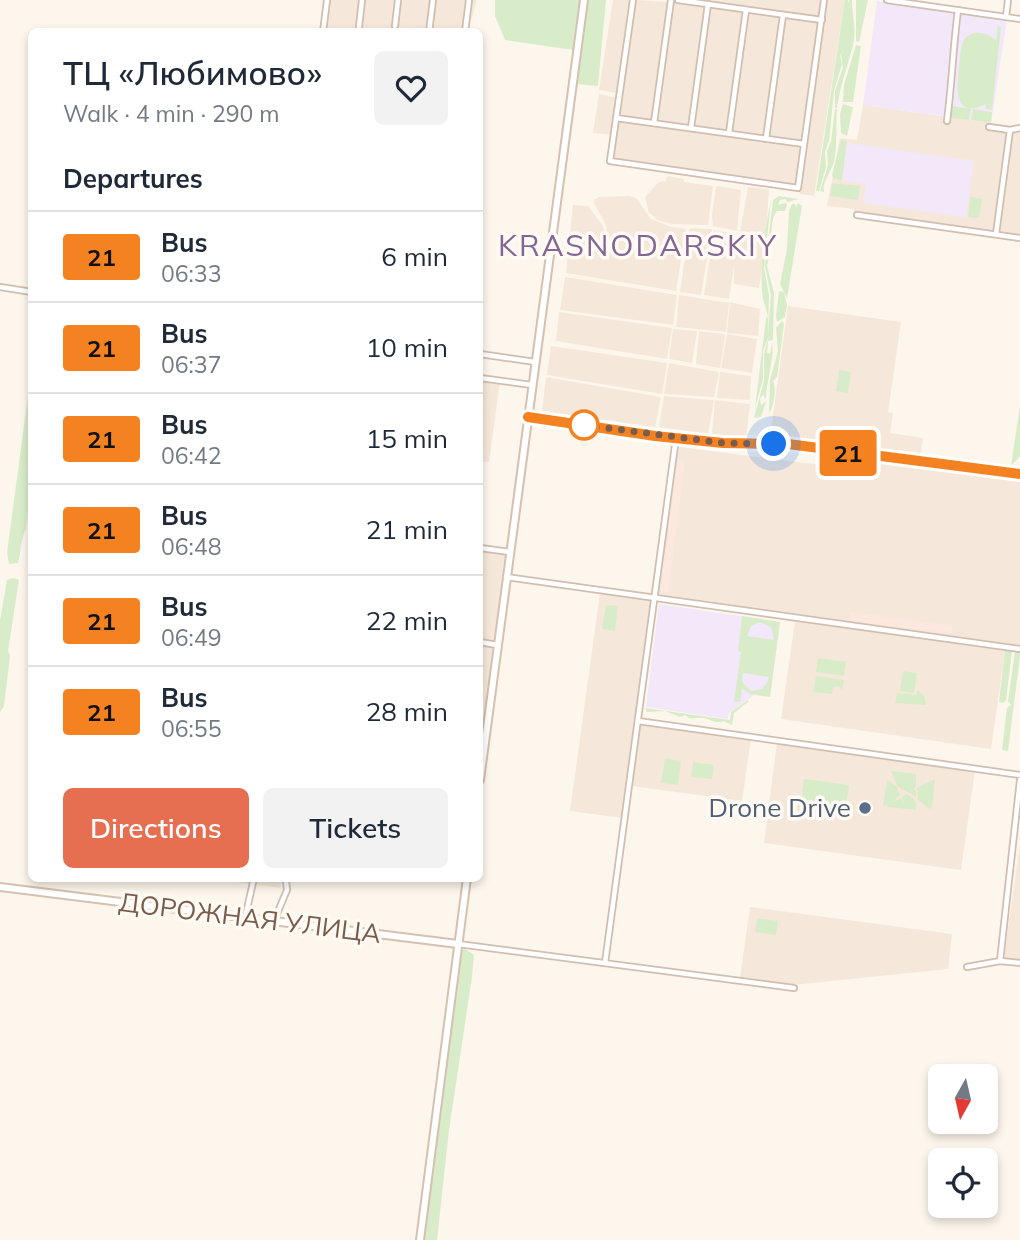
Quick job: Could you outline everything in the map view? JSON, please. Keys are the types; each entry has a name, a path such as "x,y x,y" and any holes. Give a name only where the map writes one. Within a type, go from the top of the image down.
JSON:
{"main road":[{"path":"483,756 584,0"},
{"path":"528,414 676,438 723,443 788,444 1020,474"},
{"path":"420,1240 466,882"},
{"name":"ДОРОЖНАЯ УЛИЦА","path":"0,887 458,944"}],"street":[{"path":"324,28 327,0"},
{"path":"359,27 362,0"},
{"path":"395,26 398,0"},
{"path":"430,28 433,0"},
{"path":"466,28 469,0"},
{"path":"633,0 610,161 798,188 824,0"},
{"path":"654,123 671,0"},
{"path":"678,0 822,20"},
{"path":"887,0 1020,19"},
{"path":"1006,17 1008,0"},
{"path":"691,128 708,4"},
{"path":"729,133 746,10"},
{"path":"947,121 958,10"},
{"path":"766,139 783,15"},
{"path":"616,118 804,144"},
{"path":"989,127 1010,130 1020,128"},
{"path":"996,234 1010,130"},
{"path":"857,215 1020,238"},
{"path":"0,287 28,291"},
{"path":"483,354 535,362"},
{"path":"483,378 532,385"},
{"path":"606,963 676,438"},
{"path":"483,548 510,552"},
{"path":"506,577 1020,649"},
{"path":"483,643 497,645"},
{"path":"638,721 1020,777 1000,961"},
{"path":"245,918 253,882"},
{"path":"274,921 287,890 286,882"},
{"path":"458,944 794,988"},
{"path":"967,967 1000,961 1020,963"}],"shaded area":[{"path":"324,0 477,0 469,28 321,28"},
{"path":"613,0 631,0 616,93 599,90"},
{"path":"635,0 669,2 651,120 618,115"},
{"path":"692,0 823,0 818,18"},
{"path":"826,0 845,0 814,196 800,194 799,191"},
{"path":"674,1 706,7 688,126 656,120"},
{"path":"877,1 1007,20 991,123 863,105"},
{"path":"710,7 743,12 726,131 693,126"},
{"path":"747,12 781,17 763,136 731,132"},
{"path":"785,18 819,23 801,142 768,136"},
{"path":"599,94 617,98 612,135 593,133"},
{"path":"863,105 1020,127 1020,242 853,216 854,209 827,206 840,138 857,140"},
{"path":"619,120 800,146 796,184 613,160"},
{"path":"847,143 974,161 966,217 863,203 866,184 842,180"},
{"path":"667,176 684,179 684,182 713,186 708,225 672,224 658,220 649,213 645,197 659,182 666,181"},
{"path":"716,186 741,190 737,231 713,226"},
{"path":"748,187 769,189 759,288 734,284 734,266 729,299 704,295 714,230 736,234 736,255"},
{"path":"599,197 636,198 651,219 671,227 686,229 676,291 566,273 573,205 588,206 603,226 605,244 608,245 606,225 593,201"},
{"path":"689,229 712,229 701,295 680,292"},
{"path":"565,277 677,295 673,325 560,310"},
{"path":"679,295 729,303 726,332 676,327"},
{"path":"730,302 760,309 758,336 727,333"},
{"path":"788,306 901,322 888,412 893,413 890,433 923,438 920,458 770,437"},
{"path":"559,312 672,328 667,359 556,341"},
{"path":"673,329 697,331 692,363 669,359"},
{"path":"699,331 724,334 720,368 696,364"},
{"path":"727,334 757,339 752,373 721,368"},
{"path":"551,346 667,363 662,394 547,375"},
{"path":"669,363 719,372 714,397 664,394"},
{"path":"720,372 751,376 750,400 717,398"},
{"path":"546,377 661,397 655,427 542,411"},
{"path":"483,380 500,382 489,462 483,461"},
{"path":"664,396 714,400 708,434 659,427"},
{"path":"715,400 750,404 746,439 712,434"},
{"path":"679,447 845,468 847,457 1020,479 1020,645 658,594"},
{"path":"678,460 685,461 668,592 661,591"},
{"path":"483,550 503,553 505,556 484,728"},
{"path":"600,593 652,600 622,818 570,811"},
{"path":"659,604 780,622 770,697 754,695 729,713 728,719 646,707"},
{"path":"850,612 953,626 952,633 848,621"},
{"path":"795,621 1005,651 991,749 781,719"},
{"path":"641,724 751,739 742,801 632,786"},
{"path":"777,743 975,770 961,870 764,843"},
{"path":"1020,843 1020,960 1004,958"},
{"path":"236,882 281,882 280,888"},
{"path":"750,907 952,934 948,969 793,985 740,978"}],"green space":[{"path":"495,0 580,0 573,50 505,40 495,16"},
{"path":"588,0 606,0 598,86 577,84"},
{"path":"845,0 849,3 849,0 852,0 854,39 835,108 835,91 843,68 841,55 844,48 840,56 842,64 834,91 829,141 825,152 826,167 819,191 816,191"},
{"path":"856,0 868,0 859,42 856,41"},
{"path":"998,26 1001,27 992,110 986,109 986,104 976,108 963,106 958,94 958,78 963,42 974,33 988,35 996,40"},
{"path":"856,45 861,46 853,102 843,102 844,85"},
{"path":"843,104 853,107 847,136 841,133 840,114"},
{"path":"952,106 971,109 969,120 951,118"},
{"path":"835,109 835,156 824,192 820,191 828,165 827,151 831,142"},
{"path":"973,109 992,112 991,123 971,120"},
{"path":"841,140 847,141 842,180 834,179 832,175"},
{"path":"832,183 860,186 858,200 830,196"},
{"path":"779,196 798,199 788,202 785,199 780,200 778,205 787,205 785,211 777,211 773,221 773,240 767,266 774,293 773,340 768,341 767,353 770,354 772,343 772,355 766,399 763,395 760,398 761,405 766,401 761,417 754,418 764,381 764,354 769,335 763,351 763,379 755,408 766,318 768,317 762,291 764,246 771,200 764,268 769,295 768,333 771,296 765,266 773,200"},
{"path":"970,197 982,199 979,218 968,217"},
{"path":"798,203 802,206 787,298 780,284 787,249 789,211 792,204 796,207"},
{"path":"779,291 784,292 787,305 785,317 777,322 776,316"},
{"path":"782,321 784,324 777,377 773,381 774,397 769,413 770,380 778,351 776,328"},
{"path":"839,370 851,372 848,393 836,391"},
{"path":"28,396 26,529 18,563 9,564 7,553"},
{"path":"1020,406 1020,456 1011,466"},
{"path":"7,580 19,580 8,651 10,656 4,706 0,712 0,620"},
{"path":"606,605 618,606 615,631 602,629"},
{"path":"742,616 780,622 770,697 750,694 742,688 740,702 734,701 741,652 738,651","holes":["760,622 771,627 774,640 747,636 751,626","743,673 769,677 762,689 751,691 742,682"]},
{"path":"1005,650 1012,651 1006,700 1003,703 999,702"},
{"path":"1015,652 1020,652 1020,656 1008,751 1002,750 1007,708 1011,705 1008,701"},
{"path":"818,658 846,662 844,676 816,672"},
{"path":"903,671 917,673 914,693 900,691"},
{"path":"816,676 844,680 842,690 839,686 833,687 832,694 813,692"},
{"path":"917,690 924,695 926,705 895,703 897,693 916,695"},
{"path":"748,700 734,713 732,725 724,721 689,718 685,715 680,717 665,711 647,712 645,708 730,720 731,712"},
{"path":"665,758 681,761 678,785 661,783"},
{"path":"693,762 714,765 712,779 691,777"},
{"path":"891,771 916,774 916,787 913,789 916,790 916,797 897,786"},
{"path":"804,779 849,785 845,814 800,808"},
{"path":"935,779 930,809 918,800 917,788"},
{"path":"887,780 896,786 900,795 891,803 901,798 905,806 902,797 907,794 916,801 916,810 888,807 887,804 883,806"},
{"path":"757,918 778,921 776,935 755,932"},
{"path":"465,949 474,955 472,977 449,1130 437,1240 423,1240 459,958 461,951"}],"bus line":[{"name":"21","path":"528,417 629,433 723,443 788,444 1020,474"}],"place":[{"name":"Drone Drive","path":"865,808"}],"district":[{"name":"KRASNODARSKIY","path":"638,246"}],"route":[{"path":"584,425 629,433 723,443 774,444"}]}
